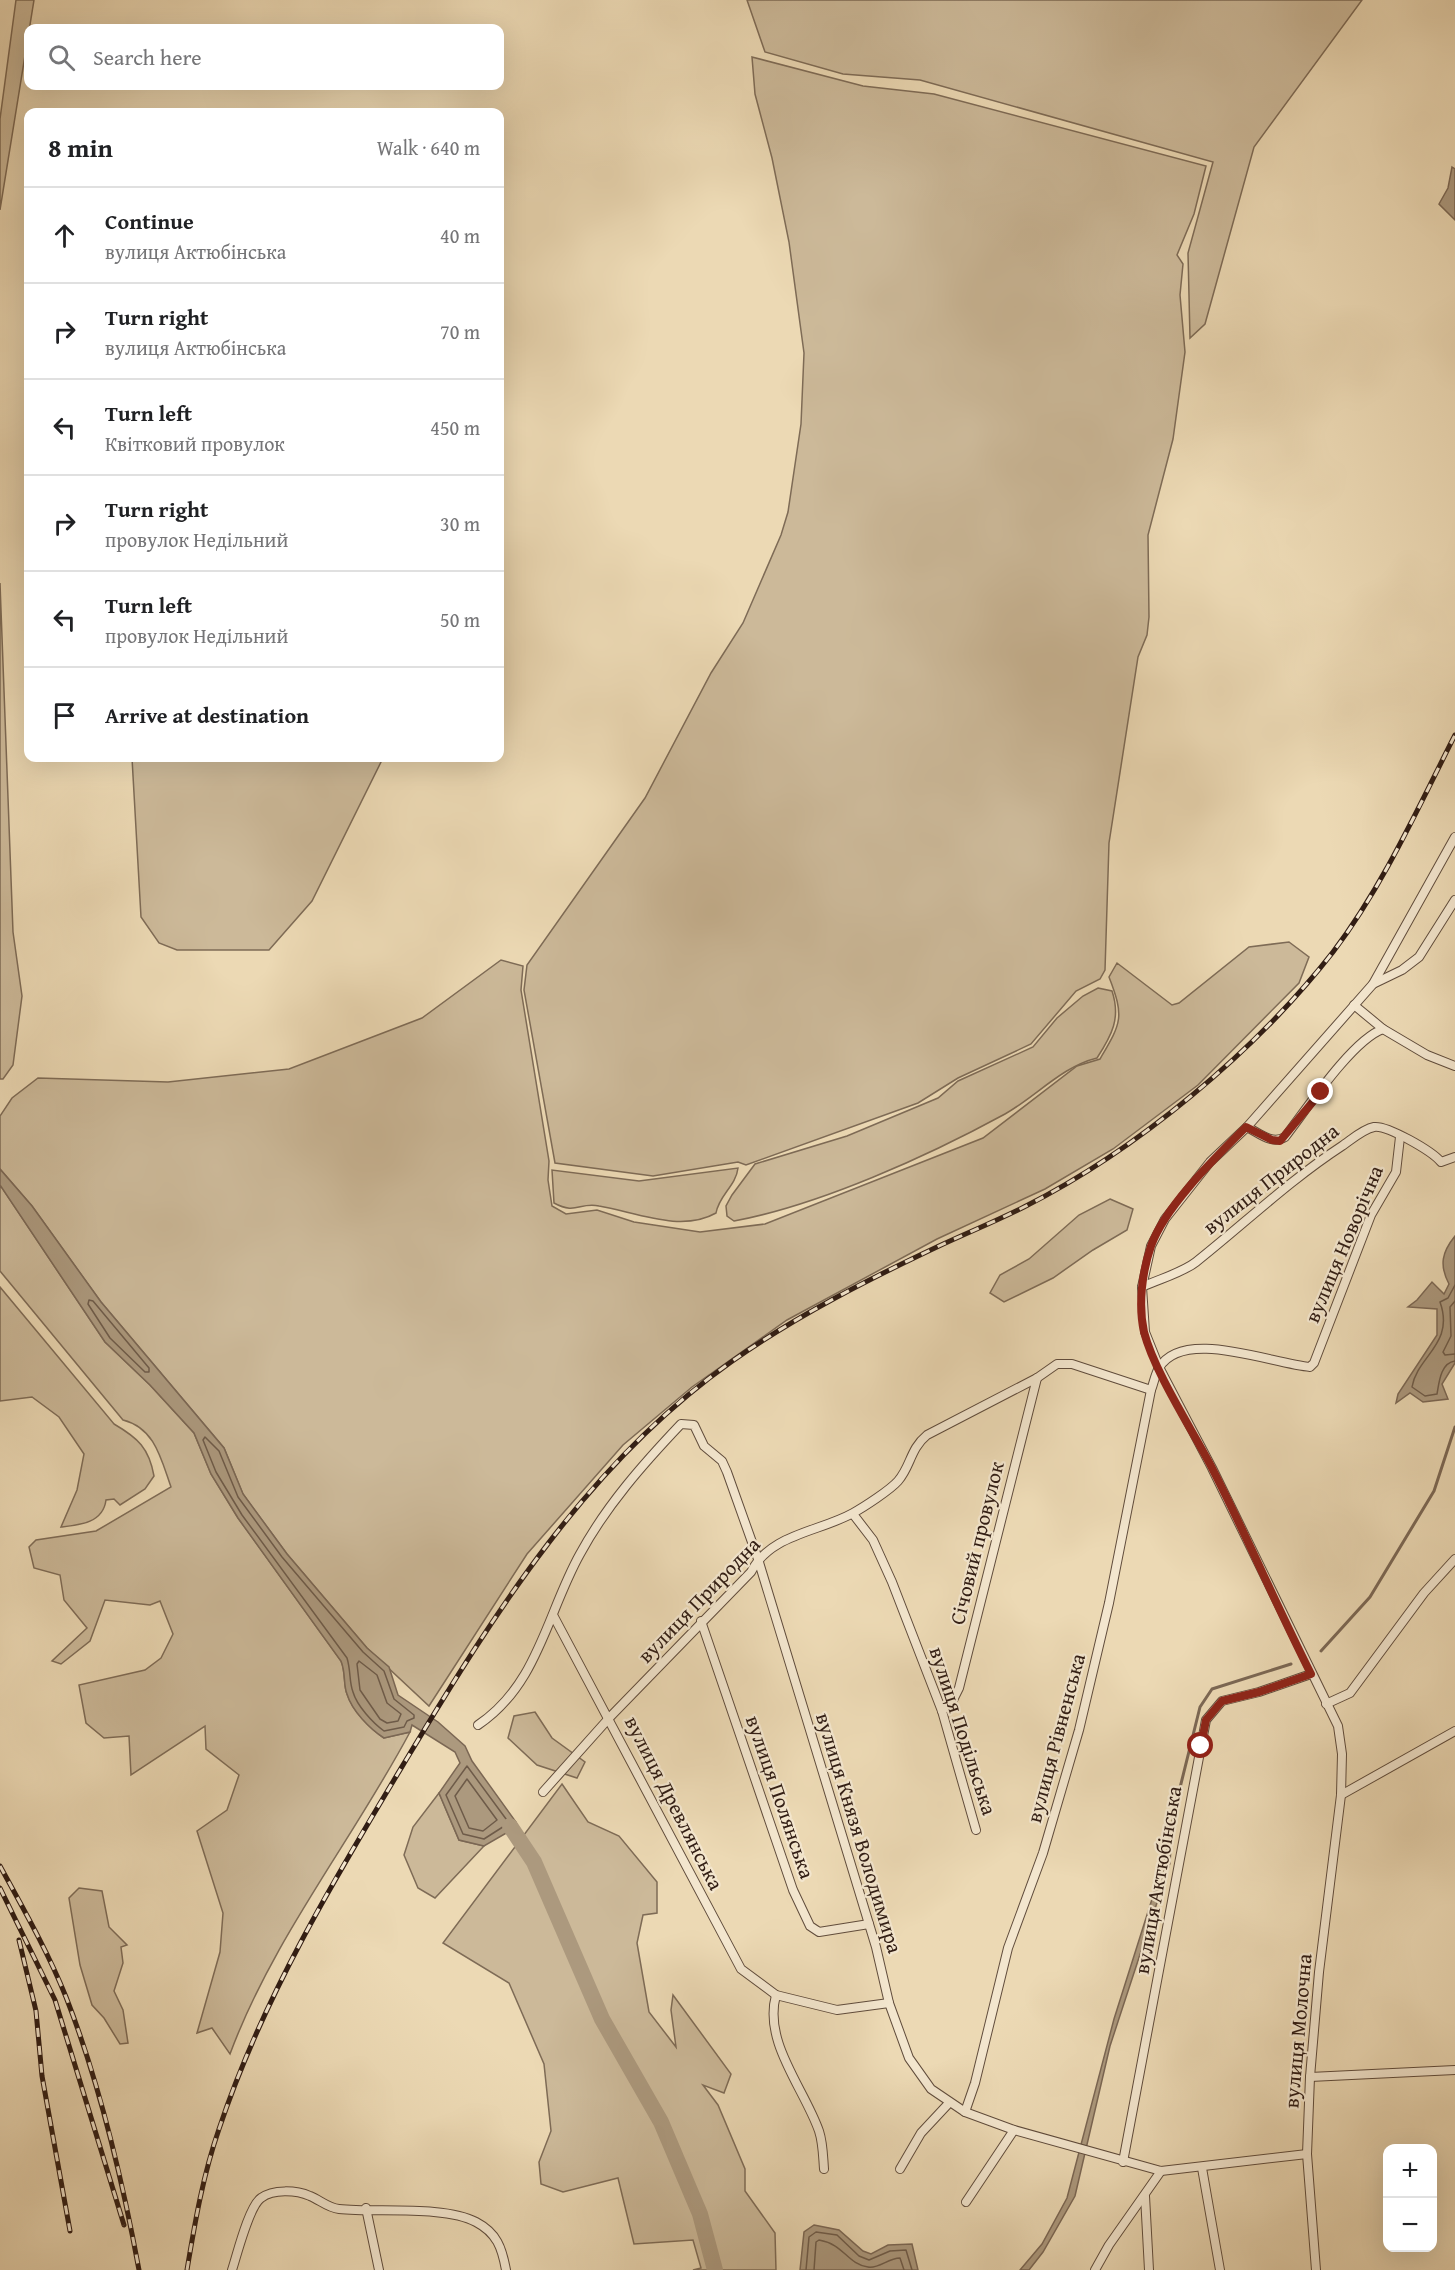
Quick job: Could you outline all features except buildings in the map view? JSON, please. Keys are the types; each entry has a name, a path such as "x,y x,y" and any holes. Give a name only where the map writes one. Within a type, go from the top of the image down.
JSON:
{"street":[{"path":"1373,984 1455,837"},
{"path":"1373,984 1402,970 1419,957 1455,900"},
{"name":"вулиця Молочна","path":"1316,2270 1307,2154 1310,2077 1319,1972 1341,1795 1341,1740 1338,1726 1212,1468 1159,1367 1144,1332 1142,1287 1151,1246 1165,1219 1210,1162 1246,1127 1373,984"},
{"path":"1354,1005 1383,1029 1427,1055 1455,1066"},
{"path":"1246,1127 1272,1140 1280,1141 1366,1039 1383,1029"},
{"name":"вулиця Природна","path":"1142,1287 1194,1264 1237,1226 1317,1162 1364,1131 1374,1127 1386,1128 1424,1147 1441,1162 1455,1157"},
{"name":"вулиця Новорічна","path":"1159,1367 1176,1352 1207,1348 1310,1367 1314,1363 1371,1215 1396,1172 1400,1137"},
{"name":"вулиця Природна","path":"543,1792 610,1717 751,1572 758,1559 771,1549 801,1534 853,1514 898,1481 917,1443 927,1435 1037,1378 1058,1364 1072,1364 1151,1390"},
{"name":"вулиця Рівненська","path":"965,2112 975,2084 1008,1948 1043,1853 1079,1730 1109,1603 1151,1390 1159,1367"},
{"name":"Січовий провулок","path":"942,1711 953,1700 959,1688 1037,1378"},
{"name":"вулиця Князя Володимира","path":"553,1615 561,1588 596,1528 654,1453 681,1424 694,1425 704,1446 722,1461 758,1559 869,1924 889,2003 909,2058 931,2089 965,2112 1014,2130 1123,2162"},
{"name":"вулиця Подільська","path":"853,1514 873,1540 892,1582 942,1711 976,1830"},
{"path":"1326,1704 1350,1693 1424,1593 1455,1559"},
{"path":"477,1725 499,1711 516,1689 538,1651 553,1615"},
{"name":"вулиця Древлянська","path":"553,1615 610,1717 741,1969 776,1995 837,2010 889,2003"},
{"name":"вулиця Полянська","path":"702,1621 793,1890 810,1926 819,1932 869,1924"},
{"name":"вулиця Актюбінська","path":"1123,2162 1206,1720 1222,1701 1259,1692 1311,1674"},
{"path":"1341,1795 1455,1731"},
{"path":"776,1995 772,2016 776,2036 819,2132 824,2169"},
{"path":"1310,2077 1455,2070"},
{"path":"900,2169 921,2133 949,2103"},
{"path":"966,2202 1014,2130"},
{"path":"1123,2162 1161,2171 1307,2154"},
{"path":"1202,2168 1220,2270"},
{"path":"1095,2270 1109,2245 1161,2171"},
{"path":"232,2270 255,2204 269,2194 300,2193 334,2208 366,2208 438,2214 475,2221 497,2238 506,2270"},
{"path":"1145,2196 1149,2270"},
{"path":"366,2208 379,2270"}],"shaded area":[{"path":"16,0 34,0 30,24 24,24 24,62 0,210 0,119"},
{"path":"747,0 1362,0 1254,147 1205,324 1190,338 1188,253 1213,162 920,80 843,74 765,52"},
{"path":"752,57 863,86 934,94 1206,166 1194,214 1177,255 1183,264 1180,295 1185,352 1173,439 1148,535 1149,617 1147,635 1138,657 1109,843 1105,970 1100,979 1076,991 1031,1044 958,1078 918,1103 746,1165 738,1162 653,1176 555,1163 524,990 527,965 645,798 711,673 743,623 781,535 788,512 801,424 804,353 789,242 772,158 755,94"},
{"path":"0,583 13,932 22,996 13,1065 3,1079 0,1079"},
{"path":"132,762 381,762 312,901 269,950 177,950 159,943 141,917"},
{"path":"1289,942 1309,957 1299,983 1198,1085 1113,1149 1045,1189 937,1239 787,1320 692,1387 623,1445 527,1554 429,1706 367,1648 287,1554 243,1494 224,1448 101,1302 32,1206 0,1169 0,1116 12,1098 38,1078 168,1082 289,1069 422,1018 501,960 523,966 521,990 549,1161 548,1180 552,1206 566,1214 597,1210 634,1222 700,1232 765,1224 983,1138 1077,1066 1100,1059 1113,1037 1118,1020 1119,1011 1109,977 1117,963 1172,1005 1179,1003 1249,947"},
{"path":"1098,988 1112,991 1116,1010 1111,1034 1097,1058 1072,1068 1005,1114 873,1177 767,1214 734,1221 727,1216 726,1206 755,1164 847,1136 938,1098 958,1081 1033,1047 1057,1018 1083,996"},
{"path":"738,1168 716,1213 702,1219 673,1221 599,1206 568,1208 554,1203 552,1170 639,1181"},
{"path":"0,1185 105,1342 150,1385 194,1433 211,1474 238,1518 341,1661 349,1700 357,1713 384,1738 410,1732 268,1970 230,2054 212,2028 197,2033 220,1952 223,1913 197,1831 227,1810 239,1775 206,1749 205,1726 131,1775 129,1736 104,1738 86,1723 79,1685 145,1670 161,1658 173,1634 160,1601 150,1605 105,1600 90,1641 61,1664 52,1661 87,1628 64,1600 60,1575 34,1568 29,1547 36,1540 96,1531 171,1487 160,1456 150,1437 134,1424 123,1420 0,1271"},
{"path":"1110,1199 1133,1209 1127,1230 1053,1278 1004,1302 990,1293 1000,1275 1029,1259 1079,1215"},
{"path":"0,1287 114,1424 136,1439 149,1458 154,1476 145,1489 120,1505 114,1499 106,1500 100,1514 90,1521 61,1527 77,1490 84,1454 59,1417 32,1397 0,1401"},
{"path":"535,1712 552,1738 585,1762 577,1778 537,1765 508,1738 514,1716"},
{"path":"562,1784 588,1822 619,1836 657,1882 657,1913 643,1915 637,1943 649,2012 676,2047 671,2010 673,1995 731,2074 724,2093 703,2085 718,2105 745,2169 745,2191 775,2233 776,2270 693,2270 701,2268 693,2240 634,2244 618,2178 563,2192 541,2184 539,2162 551,2131 544,2064 509,1983 443,1943"},
{"path":"439,1793 459,1840 484,1846 435,1898 418,1888 404,1855 413,1827"},
{"path":"79,1888 102,1891 109,1927 127,1945 121,1947 123,1963 114,1991 123,2010 128,2043 120,2044 104,2018 92,2005 80,1965 69,1898"}],"water":[{"path":"1452,167 1455,169 1455,220 1439,204 1448,188"},
{"path":"0,1169 32,1206 101,1302 224,1448 243,1494 287,1554 367,1648 389,1667 398,1695 438,1722 465,1746 472,1761 516,1822 524,1841 522,1846 508,1832 484,1846 459,1840 439,1793 460,1763 455,1752 412,1725 410,1732 384,1738 367,1725 357,1713 349,1700 341,1661 238,1518 211,1474 194,1433 150,1385 105,1342 0,1185"},
{"path":"1455,1236 1455,1363 1442,1384 1448,1399 1423,1402 1410,1393 1396,1403 1398,1394 1437,1335 1437,1309 1408,1307 1432,1282 1444,1294 1449,1284 1444,1271 1443,1259"},
{"path":"1173,1816 1170,1863 1110,2046 1075,2196 1043,2252 1029,2270 1020,2270 1042,2244 1067,2198 1114,2019 1166,1855"},
{"path":"814,2225 839,2230 863,2251 871,2254 888,2245 912,2244 918,2270 800,2270 804,2232"}],"waterway":[{"path":"1321,1651 1370,1597 1434,1491 1455,1427"},
{"path":"1173,1816 1200,1707 1212,1689 1291,1664"},
{"path":"510,1826 534,1862 602,2019 661,2122 700,2214 715,2270"}],"railway":[{"path":"187,2270 196,2216 213,2146 257,2032 302,1939 379,1804 474,1650 548,1543 589,1493 632,1446 680,1402 756,1345 806,1314 859,1286 1067,1184 1151,1128 1231,1062 1302,989 1351,927 1384,874 1455,735"},
{"path":"0,1866 51,1963 78,2030 109,2132 139,2270"},
{"path":"0,1888 55,2000 124,2225"},
{"path":"19,1940 36,2011 42,2076 70,2231"}],"route":[{"path":"1201,1746 1206,1720 1222,1701 1259,1692 1311,1674 1212,1468 1159,1367 1144,1332 1142,1287 1151,1246 1165,1219 1210,1162 1246,1127 1272,1140 1280,1141 1321,1092"}]}
